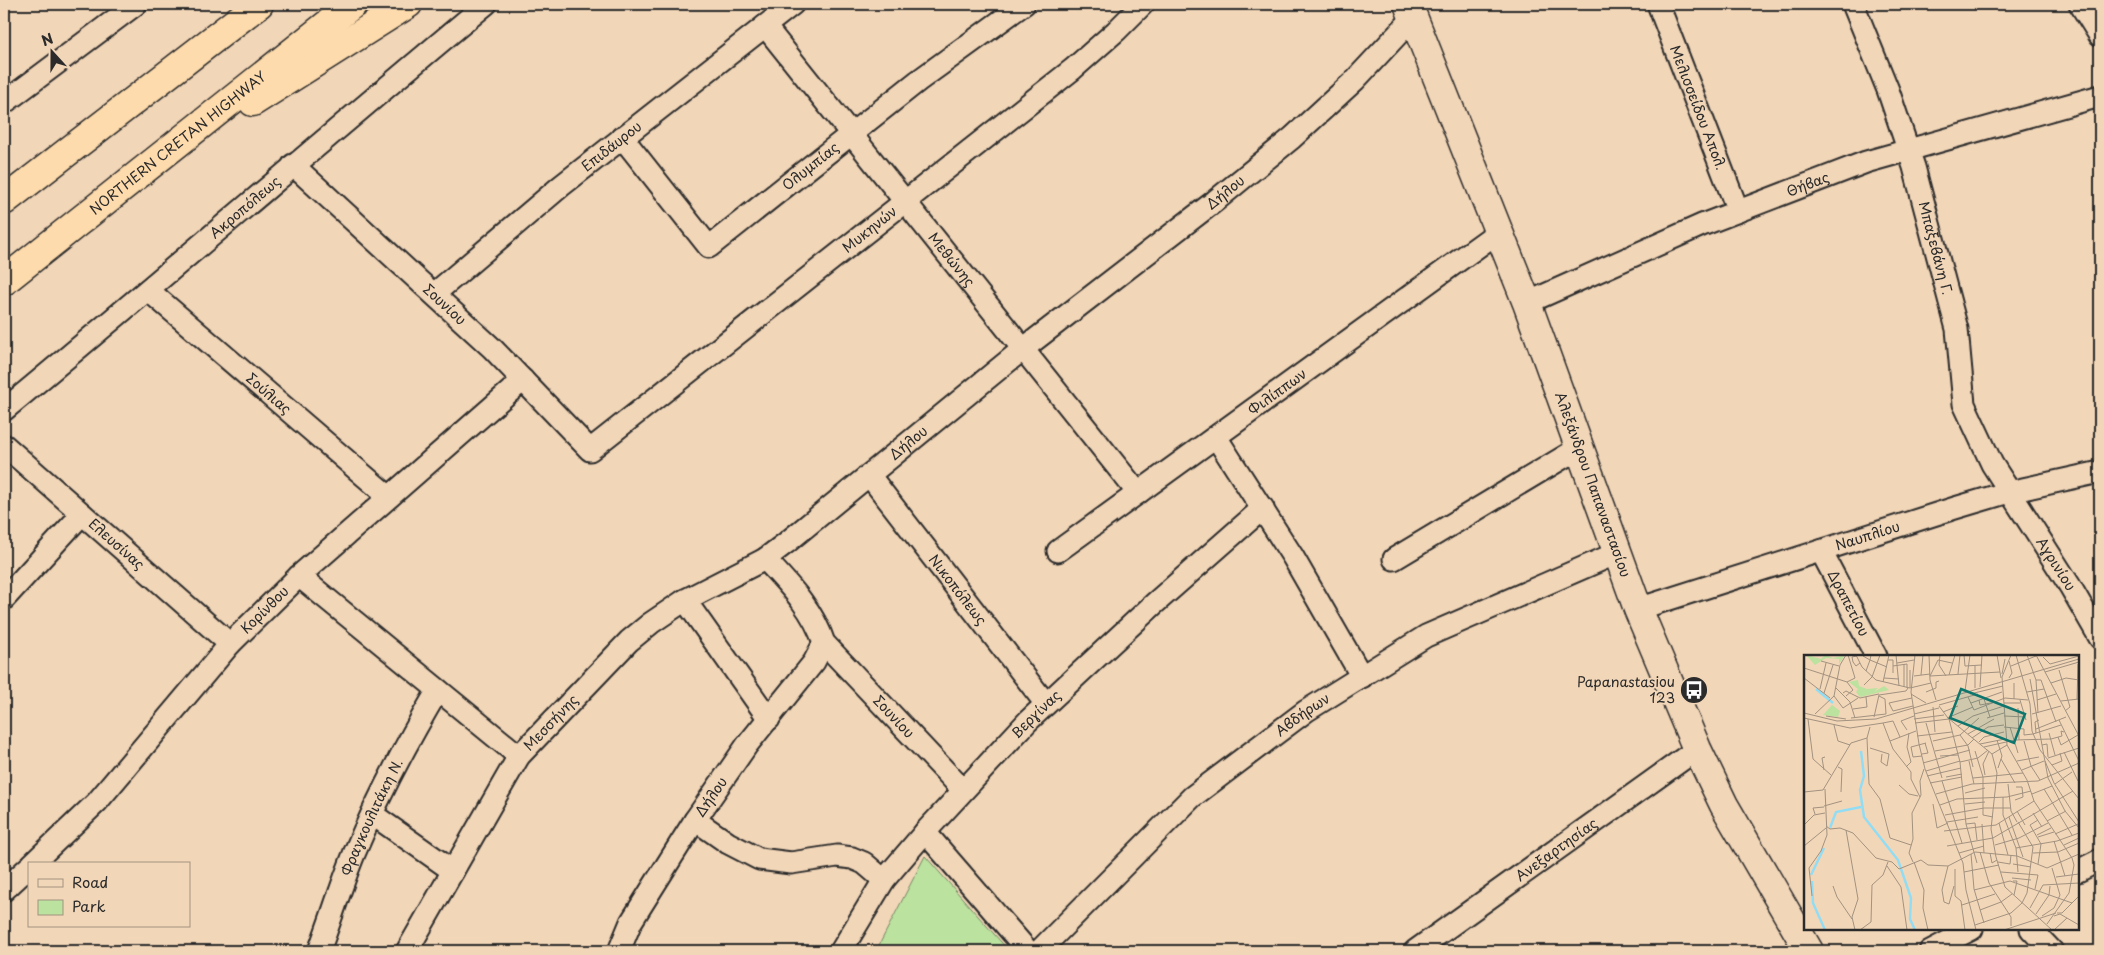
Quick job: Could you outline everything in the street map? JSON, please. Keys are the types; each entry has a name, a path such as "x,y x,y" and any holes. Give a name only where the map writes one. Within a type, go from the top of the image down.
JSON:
{"highway":[{"path":"4,201 259,4"},
{"name":"NORTHERN CRETAN HIGHWAY","path":"4,281 353,4"},
{"path":"171,148 227,118 408,4"}],"main road":[{"name":"Αλεξάνδρου Παπαναστασίου","path":"1410,11 1527,303 1638,609 1697,750 1724,805 1809,951"}],"street":[{"path":"4,103 136,4"},
{"name":"Ακροπόλεως","path":"4,410 486,4"},
{"name":"Επιδάυρου","path":"434,294 561,186 793,4"},
{"name":"Ολυμπίας","path":"622,137 709,247 948,58 1024,4"},
{"name":"Μυκηνών","path":"590,450 1073,69 1142,4"},
{"name":"Μελισσείδου Απολ.","path":"1658,4 1738,211"},
{"name":"Μπαξεβάνη Γ.","path":"1854,4 1888,90 1908,149 1958,329 1964,404 1992,464 2009,492"},
{"path":"2080,4 2100,36"},
{"name":"Δήλου","path":"765,559 1023,349 1207,207 1292,138 1355,80 1410,11"},
{"name":"Μεθώνης","path":"765,26 1138,493"},
{"name":"Θήβας","path":"1527,303 1679,235 1866,162 2100,96"},
{"name":"Σουνίου","path":"293,165 492,348 590,450"},
{"name":"Φιλίππων","path":"1058,551 1498,232"},
{"name":"Σούλιας","path":"148,290 308,430 389,497"},
{"name":"Κορίνθου","path":"34,862 97,802 230,644 299,576 523,380"},
{"path":"1216,437 1263,508 1362,677"},
{"name":"Ελευσίνας","path":"4,445 230,644"},
{"path":"1394,558 1579,448"},
{"name":"Ναυπλίου","path":"1638,609 2009,492 2100,472"},
{"name":"Νικοπόλεως","path":"868,475 1046,704"},
{"name":"Αγρινίου","path":"2009,492 2070,586 2100,638"},
{"name":"Βεργίνας","path":"843,950 884,880 924,832 1028,721 1154,604 1263,508"},
{"path":"4,599 82,514"},
{"name":"Δραπετίου","path":"1821,551 1875,655"},
{"name":"Αβδήρων","path":"1039,951 1192,797 1306,711 1426,636 1617,554"},
{"path":"765,559 801,599 818,625 824,643"},
{"name":"Μεσσήνης","path":"407,951 519,756 628,641 685,600 765,559"},
{"path":"299,576 519,756"},
{"path":"685,600 769,719"},
{"name":"Σουνίου","path":"824,643 963,790"},
{"name":"Δήλου","path":"619,951 631,922 695,820 747,745 814,662 824,643"},
{"name":"Φραγκουλιτάκη Ν.","path":"319,951 354,855 372,814 418,724 438,690"},
{"name":"Ανεξαρτησίας","path":"1415,951 1697,750"},
{"path":"372,814 453,871"},
{"path":"695,820 728,843 759,859 791,863 837,856 852,858 864,864 884,880"},
{"path":"924,832 1028,951"},
{"path":"2079,870 2100,860"},
{"path":"4,890 28,868"},
{"path":"1930,951 1970,930"},
{"path":"2032,930 2052,951"}],"green space":[{"path":"925,856 1009,951 876,951"}],"place":[{"name":"Papanastasiou 123","path":"1694,690"}]}
